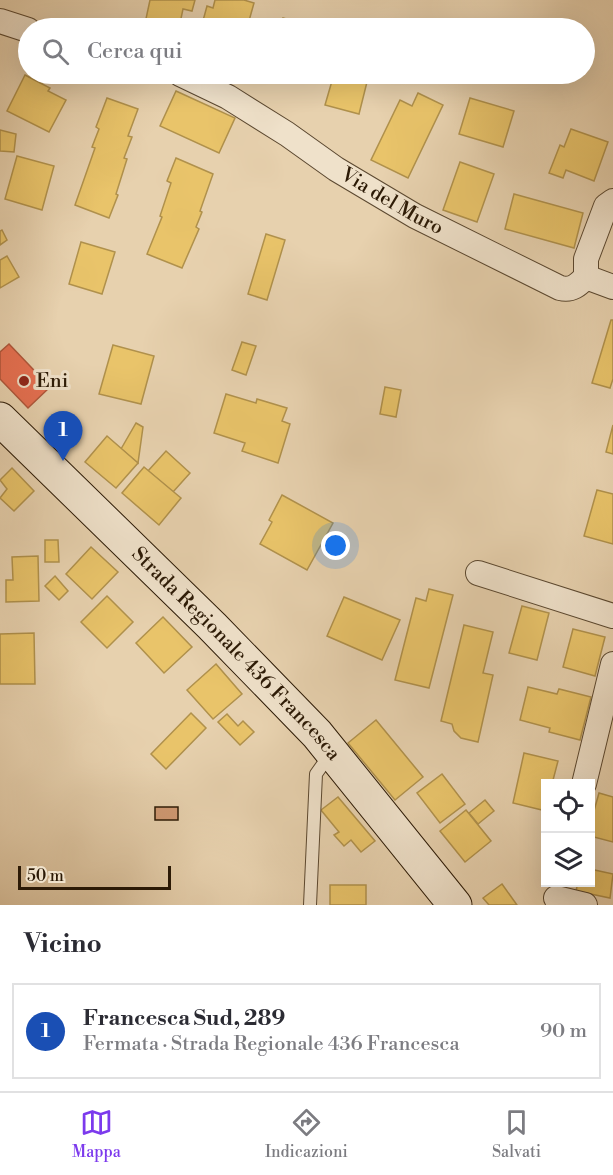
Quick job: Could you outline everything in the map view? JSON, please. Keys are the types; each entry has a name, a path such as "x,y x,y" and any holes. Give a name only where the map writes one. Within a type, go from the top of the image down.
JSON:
{"street":[{"path":"0,21 18,27"},
{"name":"Via del Muro","path":"201,84 228,97 287,134 336,169 415,216 560,288 567,290 576,287 586,277"},
{"path":"613,201 606,206 586,259 586,277 613,287"},
{"name":"Strada Regionale 436 Francesca","path":"0,418 212,626 317,734 455,905"},
{"path":"478,573 613,616"},
{"path":"585,779 613,664"},
{"path":"556,895 585,905"}],"lane":[{"path":"310,905 316,774 331,752"}],"building: Abitazioni":[{"path":"150,0 195,0 192,11 183,9 181,18 146,18"},
{"path":"215,0 244,0 254,3 250,18 204,18 207,6 213,8"},
{"path":"20,84 42,84 50,88 48,91 66,100 49,132 7,111"},
{"path":"331,84 366,84 359,114 325,105"},
{"path":"176,91 235,118 219,153 160,126"},
{"path":"418,93 443,105 408,178 371,160 400,100 412,106"},
{"path":"107,98 138,109 128,136 132,137 124,158 127,159 116,194 118,195 109,218 75,205 95,148 92,147 99,129 96,127"},
{"path":"470,98 514,111 503,147 459,134"},
{"path":"571,129 608,142 594,181 566,170 563,178 549,173 560,145 564,147"},
{"path":"0,130 16,134 14,152 0,151"},
{"path":"17,156 54,166 42,210 5,199"},
{"path":"176,158 213,174 200,211 202,212 196,227 199,229 182,268 147,254 162,217 160,216 171,183 167,181"},
{"path":"460,162 494,174 477,222 443,210"},
{"path":"514,194 583,213 574,248 505,229"},
{"path":"2,230 7,240 0,245 0,231"},
{"path":"266,234 285,240 267,300 248,294"},
{"path":"81,242 115,252 102,294 69,284"},
{"path":"7,256 19,277 0,288 0,260"},
{"path":"611,320 613,320 613,379 610,388 592,383"},
{"path":"242,342 256,346 246,375 232,370"},
{"path":"113,345 154,356 141,404 99,394"},
{"path":"385,387 401,390 396,417 380,414"},
{"path":"226,394 256,403 257,399 287,408 282,421 290,424 278,463 242,451 245,443 214,433"},
{"path":"136,423 143,427 138,463 121,449"},
{"path":"613,425 613,454 606,452"},
{"path":"107,436 138,463 116,488 85,462"},
{"path":"166,451 190,473 173,492 148,471"},
{"path":"144,467 181,498 159,525 122,493"},
{"path":"12,468 34,491 14,511 0,498 7,489 0,480"},
{"path":"597,490 613,494 613,544 584,536"},
{"path":"282,495 333,523 307,570 260,544 272,522 269,520"},
{"path":"45,540 58,540 59,562 45,562"},
{"path":"91,547 118,572 92,599 66,574"},
{"path":"38,556 39,601 6,602 6,580 13,580 12,557"},
{"path":"55,576 68,591 59,600 45,586"},
{"path":"429,589 453,595 429,688 395,680 416,598 426,601"},
{"path":"107,596 133,622 107,648 81,622"},
{"path":"344,597 400,620 382,660 327,636"},
{"path":"522,606 549,613 537,660 509,653"},
{"path":"163,617 192,647 164,673 136,643"},
{"path":"464,625 493,632 483,673 493,675 478,742 461,738 454,731 452,724 441,721"},
{"path":"573,629 605,637 595,676 563,667"},
{"path":"34,633 35,684 0,684 0,634"},
{"path":"216,664 242,694 213,719 187,690"},
{"path":"528,687 557,694 559,689 591,697 580,740 549,732 550,728 520,720"},
{"path":"191,713 206,728 166,769 151,754"},
{"path":"227,714 238,726 243,721 254,732 240,745 218,722"},
{"path":"376,720 423,777 395,800 348,743"},
{"path":"524,753 558,761 553,779 541,779 541,810 513,803"},
{"path":"442,774 465,804 440,823 417,793"},
{"path":"599,793 613,797 613,842 595,837 595,807"},
{"path":"338,797 375,841 361,852 351,840 344,846 334,835 339,832 321,810"},
{"path":"485,800 494,811 478,824 469,813"},
{"path":"466,810 491,841 465,862 440,831"},
{"path":"595,870 613,874 610,898 576,891 577,887 595,887"},
{"path":"502,884 517,905 489,905 483,898"},
{"path":"330,885 366,885 366,905 330,905"}],"building: Negozi":[{"path":"9,344 50,387 28,408 0,379 0,352"}],"building: Altro":[{"path":"155,807 178,807 178,820 155,820"}],"place":[{"name":"Eni","path":"24,381"},
{"name":"Francesca Sud, 289","path":"63,461"}]}
